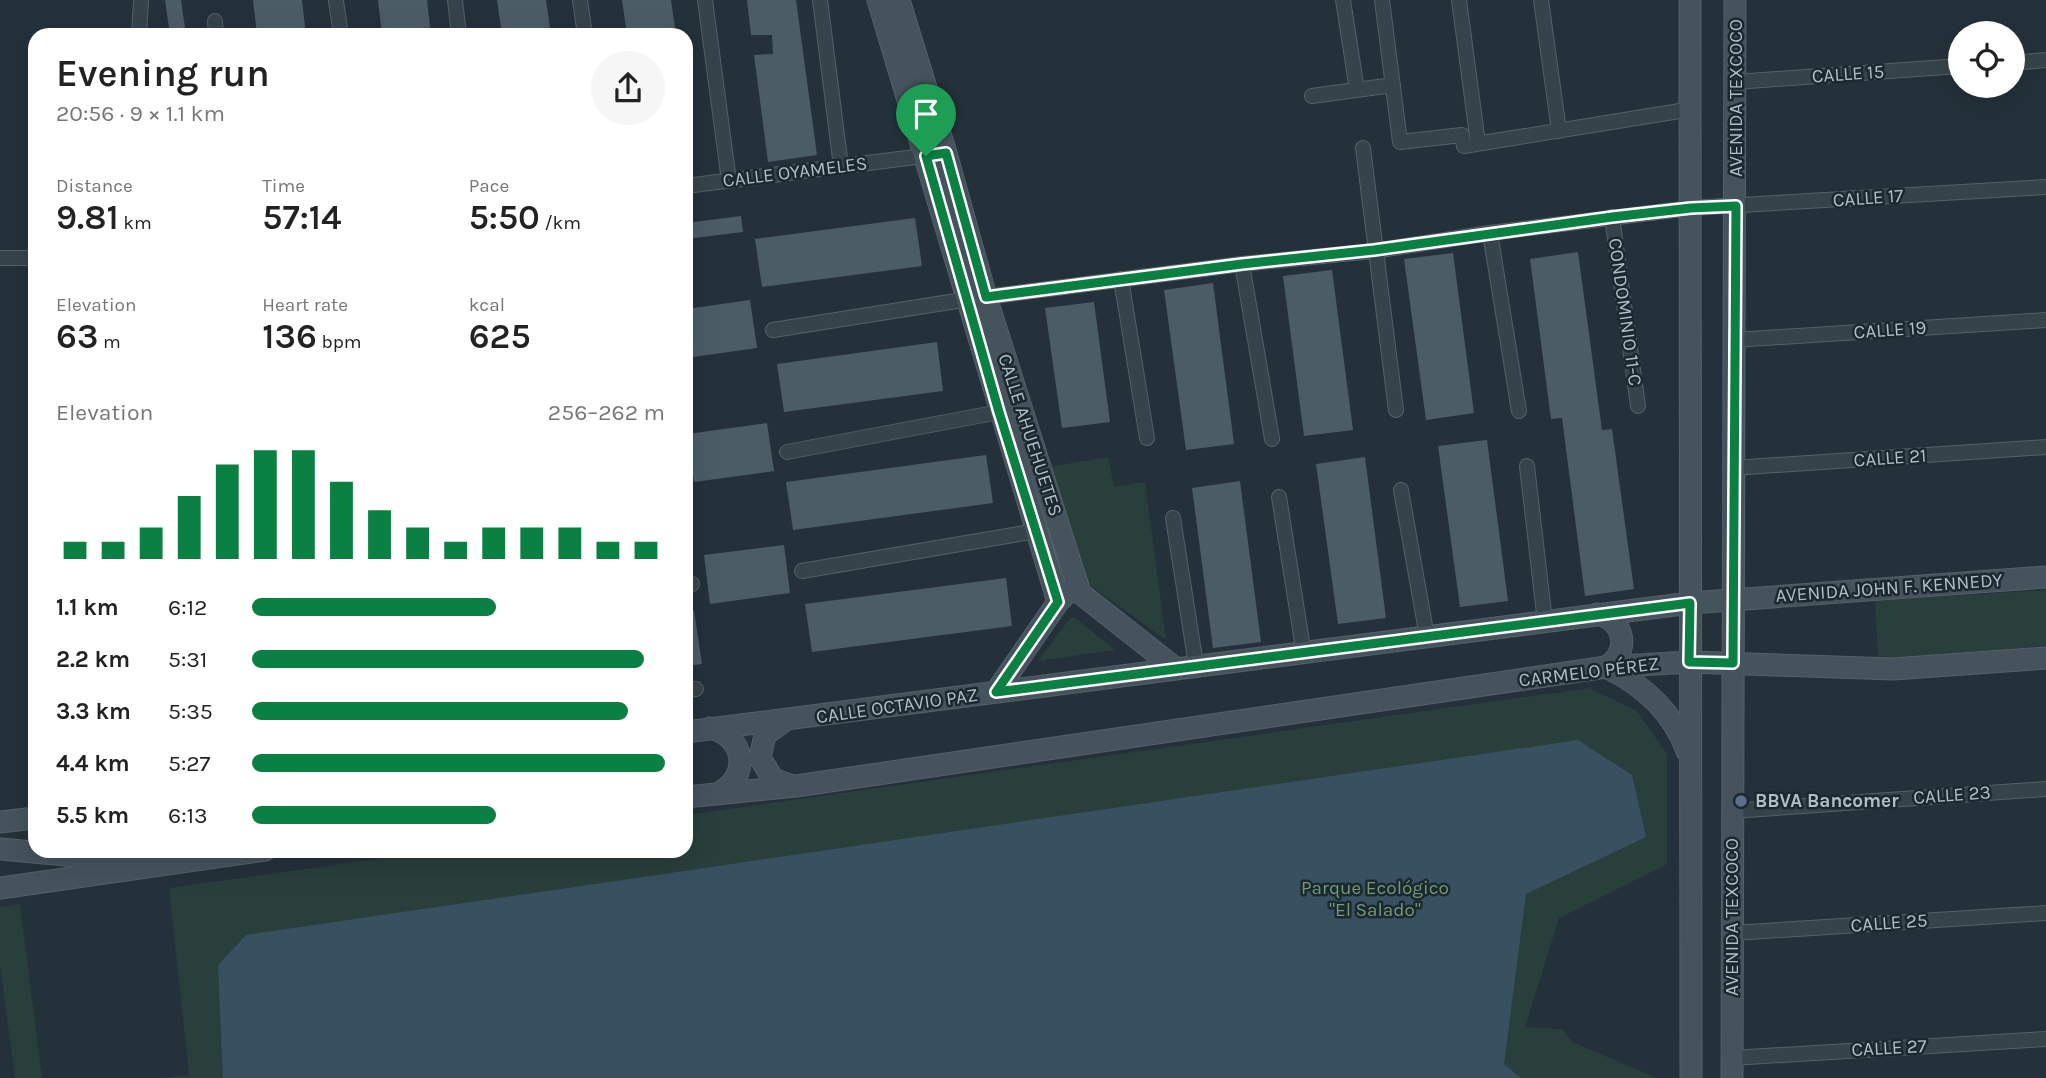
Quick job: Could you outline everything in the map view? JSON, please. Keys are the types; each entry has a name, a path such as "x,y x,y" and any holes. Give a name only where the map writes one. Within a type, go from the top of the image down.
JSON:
{"street":[{"path":"139,28 141,0"},
{"path":"455,0 458,28"},
{"path":"580,0 584,28"},
{"path":"705,0 729,181"},
{"path":"820,0 841,167"},
{"name":"CALLE AHUEHUETES","path":"878,0 936,154"},
{"name":"CALLE AHUEHUETES","path":"900,0 936,154 977,298 1080,593"},
{"path":"1343,0 1357,90"},
{"path":"1381,0 1400,142 1462,135 1464,146 1692,109"},
{"path":"1459,0 1478,143"},
{"path":"1541,0 1559,131"},
{"path":"1690,0 1691,1078"},
{"name":"AVENIDA TEXCOCO","path":"1732,1068 1735,0"},
{"path":"337,1 340,28"},
{"path":"2025,62 2046,60"},
{"name":"CALLE 15","path":"1735,82 1948,67"},
{"path":"1312,96 1393,85"},
{"path":"1363,148 1396,410"},
{"name":"CALLE OYAMELES","path":"693,185 936,154"},
{"name":"CALLE 17","path":"774,330 977,298 1691,208 2046,187"},
{"name":"CONDOMINIO 11-C","path":"1612,217 1638,406"},
{"path":"1490,233 1519,411"},
{"path":"0,258 28,258"},
{"path":"1242,264 1272,439"},
{"path":"1121,279 1147,438"},
{"name":"CALLE AHUEHUETES","path":"977,298 999,412 1058,602"},
{"name":"CALLE 19","path":"1734,340 2046,320"},
{"path":"788,452 999,412"},
{"name":"CALLE 21","path":"1733,468 2046,447"},
{"path":"1527,466 1545,622"},
{"path":"1401,490 1427,638"},
{"path":"1279,496 1304,654"},
{"path":"1172,518 1185,667"},
{"path":"802,572 1036,531"},
{"name":"AVENIDA JOHN F. KENNEDY","path":"1732,598 2046,577"},
{"path":"996,692 1058,602 1069,592 1080,593 1185,667"},
{"path":"1690,603 1732,598"},
{"name":"CALLE OCTAVIO PAZ","path":"693,731 1690,603"},
{"path":"1597,614 1617,625 1622,639 1617,659 1606,667 1637,684 1662,708 1679,732 1690,760"},
{"path":"1733,663 1893,668 2046,658"},
{"name":"CARMELO PÉREZ","path":"796,786 1606,667 1689,662 1733,663"},
{"path":"784,721 765,735 760,758 773,779 796,786"},
{"path":"710,728 727,734 741,755 739,774 734,782 719,793"},
{"path":"693,796 796,786"},
{"name":"CALLE 23","path":"1732,811 2046,789"},
{"path":"0,822 28,819"},
{"path":"0,849 28,852"},
{"path":"94,858 156,864"},
{"path":"0,869 9,887 203,858"},
{"name":"CALLE 25","path":"1733,933 2046,913"},
{"name":"CALLE 27","path":"1732,1068 2046,1038"}],"green space":[{"path":"1108,457 1114,487 1145,482 1166,640 1083,580 1048,467"},
{"path":"2046,590 2046,646 1896,658 1878,656 1875,601"},
{"path":"1074,617 1115,650 1038,661 1070,618"},
{"name":"Parque Ecológico \"El Salado\"","path":"1589,688 1637,711 1667,754 1667,864 1559,918 1525,1027 1562,1029 1572,1042 1657,1078 162,1078 189,1075 169,888 385,858 693,858 693,814"},
{"path":"20,904 42,1078 15,1078 0,965 0,907"}],"water":[{"name":"Parque Ecológico \"El Salado\"","path":"1578,740 1632,775 1646,837 1526,894 1504,1064 1521,1078 223,1078 218,965 246,935"}],"building":[{"path":"165,0 181,0 185,28 169,28"},
{"path":"253,0 302,0 305,28 256,28"},
{"path":"378,0 427,0 430,28 381,28"},
{"path":"497,0 546,0 550,28 501,28"},
{"path":"622,0 671,0 675,28 626,28"},
{"path":"747,0 796,0 817,155 768,162 754,55 773,54 772,35 751,35"},
{"path":"741,216 743,232 693,238 693,222"},
{"path":"915,218 922,266 762,287 755,239"},
{"path":"1578,252 1602,430 1612,429 1634,589 1585,596 1562,418 1551,419 1530,259"},
{"path":"1453,253 1474,413 1426,420 1404,259"},
{"path":"1332,270 1353,430 1304,436 1283,276"},
{"path":"1213,283 1234,444 1186,450 1164,290"},
{"path":"750,300 757,348 693,357 693,308"},
{"path":"1094,302 1110,422 1062,428 1045,308"},
{"path":"937,342 943,391 784,412 777,364"},
{"path":"767,423 774,471 694,482 693,433"},
{"path":"1487,440 1508,601 1460,607 1438,446"},
{"path":"986,455 993,503 793,530 786,482"},
{"path":"1365,457 1386,618 1338,624 1316,464"},
{"path":"1240,481 1261,642 1213,648 1192,488"},
{"path":"784,545 790,593 710,604 704,555"},
{"path":"1006,578 1012,626 812,652 805,604"},
{"path":"693,610 694,610 702,664 693,665"}],"place":[{"name":"BBVA Bancomer","path":"1741,801"}],"route":[{"path":"946,153 986,297 1374,250 1612,217 1736,206 1733,663 1689,662 1690,603 996,692 1058,602 999,412 969,299 926,156 946,153"}]}
